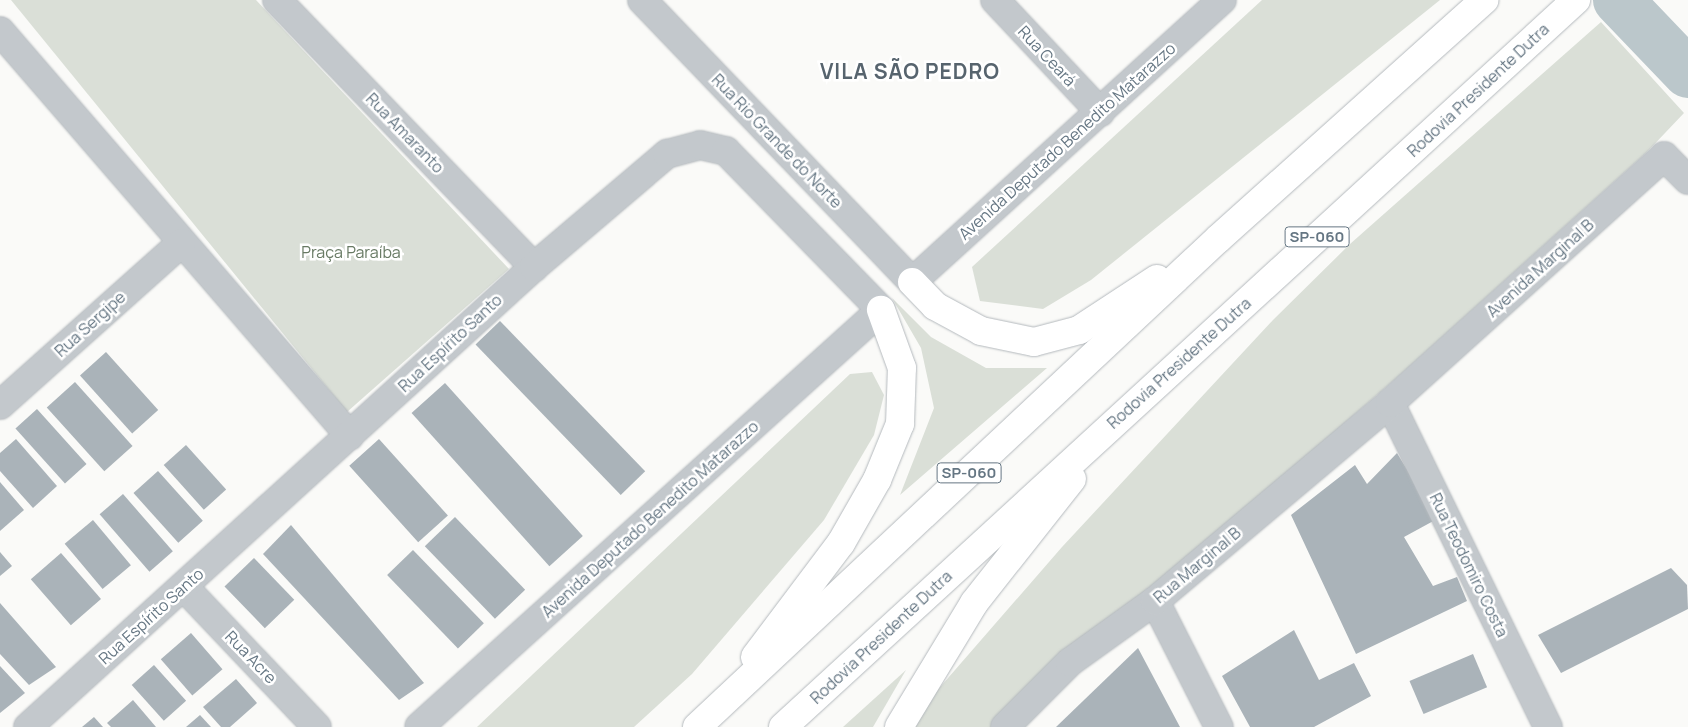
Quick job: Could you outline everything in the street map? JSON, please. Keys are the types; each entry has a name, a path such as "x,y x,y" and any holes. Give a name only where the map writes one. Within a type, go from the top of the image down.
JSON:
{"highway":[{"name":"Rodovia Presidente Dutra","path":"783,727 1576,0"},
{"name":"SP-060","path":"697,727 1218,239 1475,9"},
{"path":"912,282 935,306 981,331 1034,342 1079,330 1218,239"},
{"path":"719,707 841,543 877,480 900,424 902,368 881,310"},
{"path":"898,727 974,602 1127,411"}],"street":[{"name":"Rua Amaranto","path":"277,0 534,267"},
{"name":"Rua Rio Grande do Norte","path":"642,0 912,282"},
{"name":"Rua Ceará","path":"995,0 1100,112"},
{"name":"Avenida Deputado Benedito Matarazzo","path":"912,282 1222,0"},
{"path":"2,37 350,436"},
{"name":"Rua Espírito Santo","path":"28,727 184,588 534,267 667,154 700,145 726,151 881,310"},
{"name":"Avenida Marginal B","path":"1390,403 1664,156 1688,180"},
{"name":"Rua Sergipe","path":"0,405 181,243"},
{"name":"Avenida Deputado Benedito Matarazzo","path":"419,727 881,310"},
{"name":"Rua Marginal B","path":"1004,727 1070,662 1155,601 1390,403"},
{"name":"Rua Teodomiro Costa","path":"1390,403 1548,727"},
{"name":"Rua Acre","path":"184,588 317,727"},
{"path":"1155,601 1219,727"}],"green space":[{"name":"Praça Paraíba","path":"11,0 256,0 509,269 347,412"},
{"path":"1262,0 1440,0 1091,280 1043,309 980,301 972,267"},
{"path":"1601,22 1684,113 1646,153 1401,374 1148,594 1067,650 991,727 915,727 935,693 1062,547 1273,320 1350,244"},
{"path":"892,298 931,337 986,368 1047,368 900,495 934,408 921,348"},
{"path":"872,372 884,395 874,435 824,520 692,674 634,727 477,727 850,374"},
{"path":"906,670 873,727 843,727"}],"building":[{"path":"500,321 645,471 621,495 476,345"},
{"path":"106,352 158,410 132,433 80,375"},
{"path":"75,382 133,446 104,471 47,407"},
{"path":"445,383 583,536 549,566 412,413"},
{"path":"37,409 87,464 65,483 15,428"},
{"path":"16,439 57,486 33,508 0,471 0,453"},
{"path":"379,439 448,516 418,542 349,466"},
{"path":"186,445 226,490 204,510 164,465"},
{"path":"1397,453 1437,519 1404,537 1433,586 1457,577 1467,601 1356,654 1291,515 1355,465 1367,484"},
{"path":"158,471 203,521 178,543 133,493"},
{"path":"0,482 24,510 0,531"},
{"path":"123,494 173,551 149,572 100,514"},
{"path":"455,517 525,590 495,619 425,546"},
{"path":"93,520 131,565 103,589 65,544"},
{"path":"291,525 424,683 399,700 263,554"},
{"path":"413,550 484,623 458,648 387,575"},
{"path":"0,552 12,566 0,576"},
{"path":"61,553 101,599 71,625 31,579"},
{"path":"254,558 294,600 265,628 225,586"},
{"path":"1671,568 1687,585 1688,609 1561,673 1538,635"},
{"path":"0,603 56,667 29,685 0,654"},
{"path":"1294,630 1319,680 1354,663 1371,696 1314,727 1250,727 1222,676"},
{"path":"191,633 222,669 192,695 161,659"},
{"path":"1138,648 1180,727 1056,727"},
{"path":"1473,654 1487,687 1424,714 1409,681"},
{"path":"154,665 186,701 164,721 132,685"},
{"path":"0,666 25,693 0,713"},
{"path":"236,679 257,703 230,727 221,727 203,707"},
{"path":"133,700 156,727 111,727 107,723"},
{"path":"200,715 211,727 186,727"},
{"path":"94,717 103,727 82,727"}],"waterway":[{"path":"1618,0 1688,73"}],"district":[{"name":"VILA SÃO PEDRO","path":"910,71"}]}
